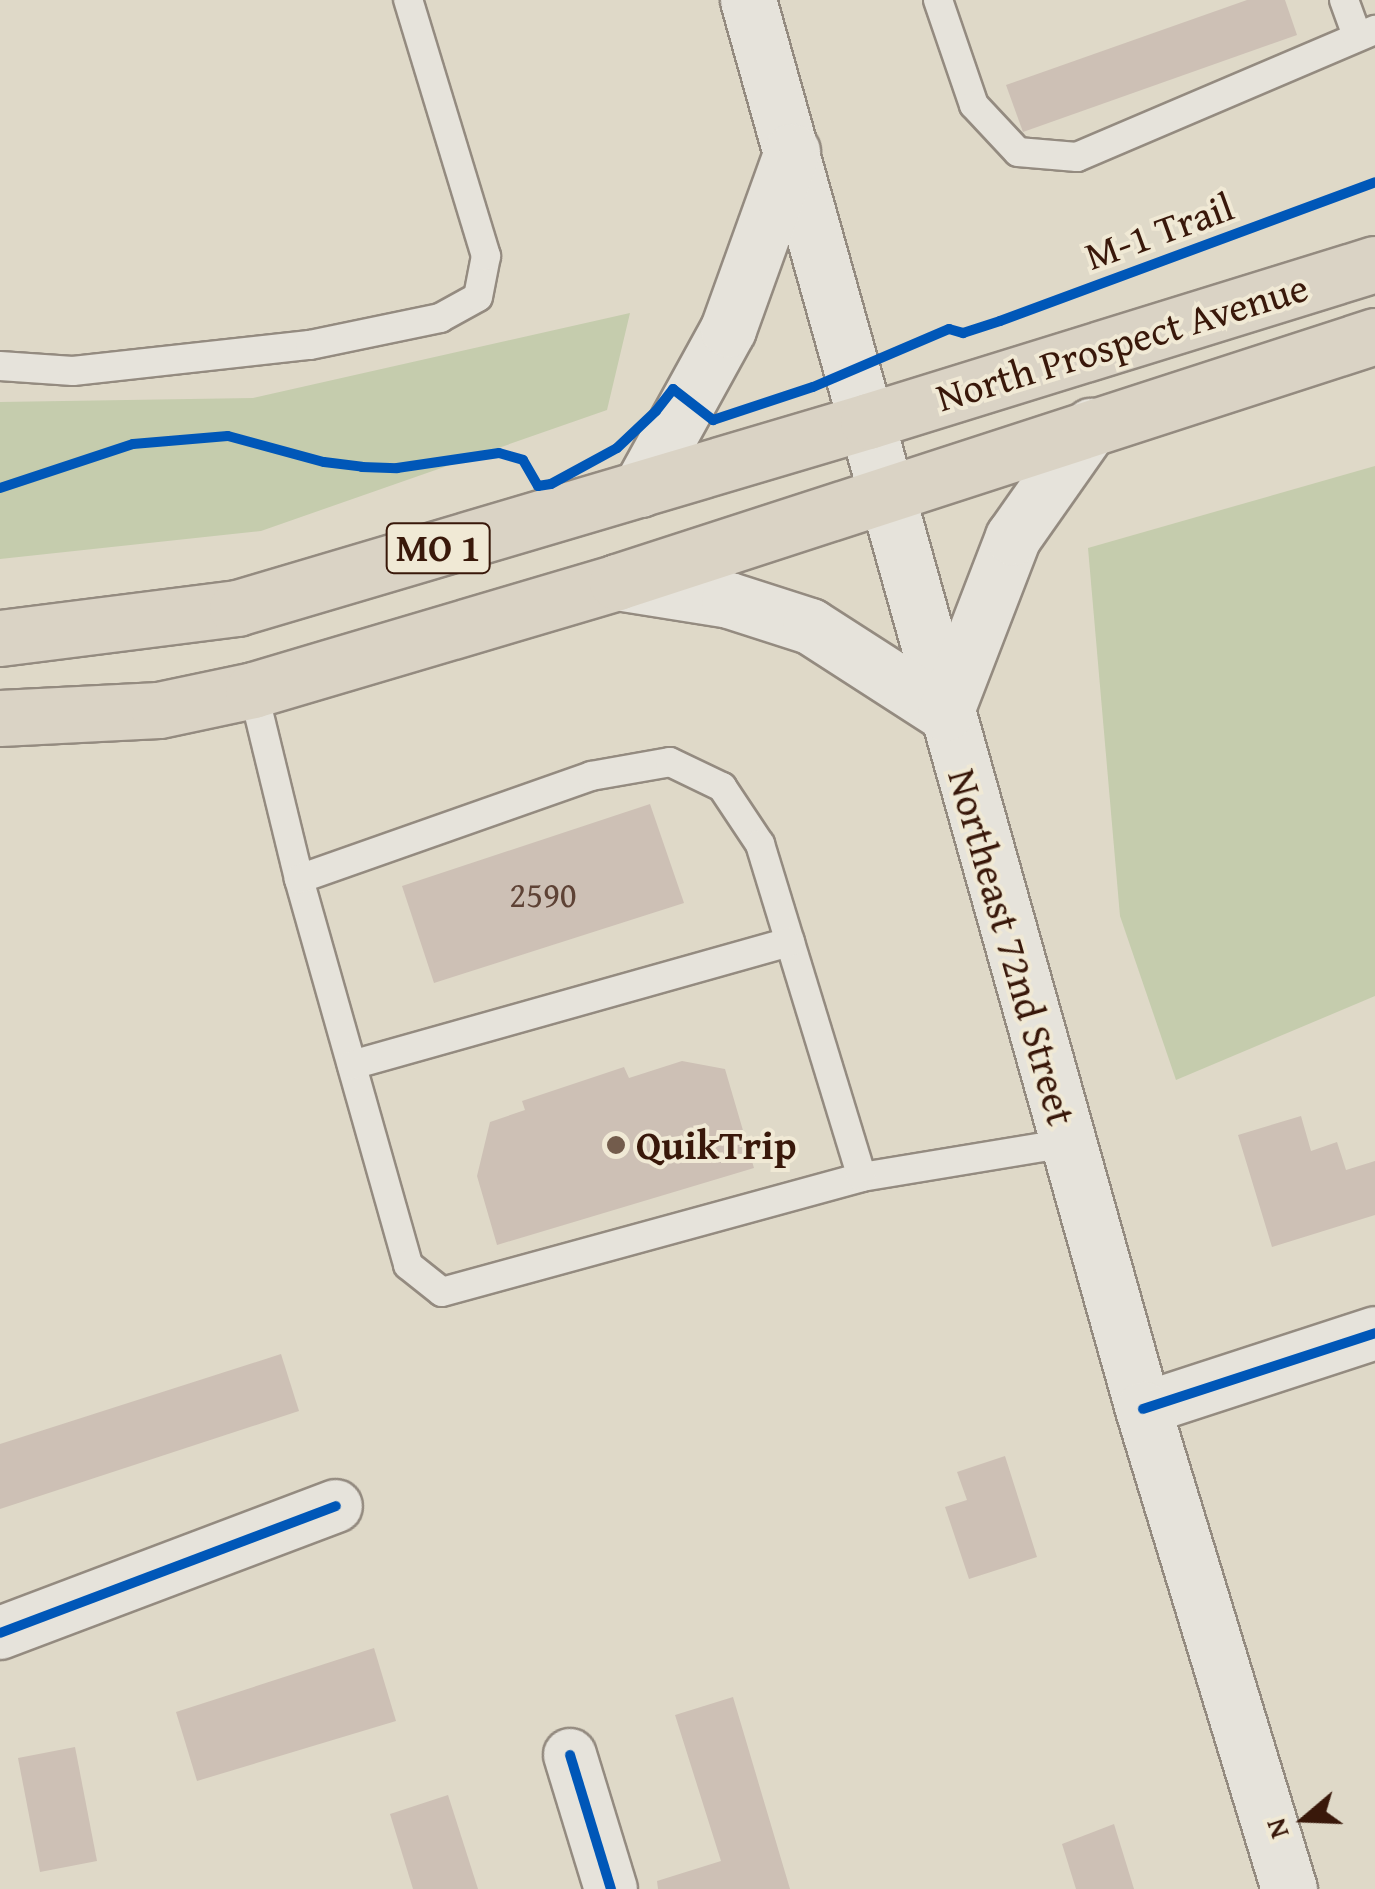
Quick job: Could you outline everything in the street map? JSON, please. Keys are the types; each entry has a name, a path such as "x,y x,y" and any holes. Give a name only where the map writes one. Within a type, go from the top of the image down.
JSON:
{"main road":[{"name":"Northeast 72nd Street","path":"748,0 1143,1410 1289,1889"},
{"path":"640,489 728,328 792,152"},
{"name":"North Prospect Avenue","path":"868,421 1375,264"},
{"name":"North Prospect Avenue","path":"888,492 1375,336"},
{"name":"MO 1","path":"0,638 237,608 868,421"},
{"path":"617,582 729,600 810,626 945,713 1013,537 1092,426"},
{"name":"MO 1","path":"0,718 160,710 252,690 617,582 888,492"}],"street":[{"path":"1143,1410 1375,1333"},
{"path":"0,1633 336,1506"},
{"path":"570,1755 612,1889"}],"lane":[{"path":"0,366 74,371 310,345 440,318 478,298 486,256 408,0"},
{"path":"938,0 974,105 1018,152 1077,157 1366,33 1344,0"},
{"path":"252,690 300,879 408,1265 442,1292 862,1177 1067,1143"},
{"path":"300,879 591,776 670,762 722,787 760,844 862,1177"},
{"path":"352,1065 790,942"}],"green space":[{"path":"630,313 607,410 261,531 0,559 0,402 253,398"},
{"path":"1375,466 1375,996 1176,1080 1120,916 1088,548"}],"building":[{"path":"1247,0 1285,0 1297,35 1023,132 1006,85"},
{"path":"650,804 684,903 434,983 402,886"},
{"name":"QuikTrip","path":"682,1061 725,1069 754,1168 497,1245 477,1176 490,1122 525,1110 522,1101 624,1067 629,1078"},
{"path":"1301,1116 1311,1151 1337,1142 1346,1170 1375,1161 1375,1215 1272,1247 1238,1135"},
{"path":"281,1354 299,1411 0,1509 0,1444"},
{"path":"1005,1456 1037,1557 969,1579 945,1507 967,1500 957,1472"},
{"path":"374,1648 396,1721 197,1781 176,1712"},
{"path":"733,1697 790,1889 658,1889 657,1881 721,1861 675,1715"},
{"path":"75,1747 97,1861 40,1872 18,1758"},
{"path":"448,1795 478,1889 413,1889 390,1814"},
{"path":"1114,1824 1134,1889 1076,1889 1062,1844"}],"cycle path":[{"name":"M-1 Trail","path":"0,488 133,444 228,436 324,462 362,467 397,468 499,453 523,460 538,486 551,484 617,448 673,389 713,420 813,387 949,329 963,333 1000,321 1375,182"},
{"path":"1143,1409 1375,1333"},
{"path":"0,1633 336,1506"},
{"path":"570,1755 611,1889"}],"place":[{"name":"QuikTrip","path":"616,1145"}]}
